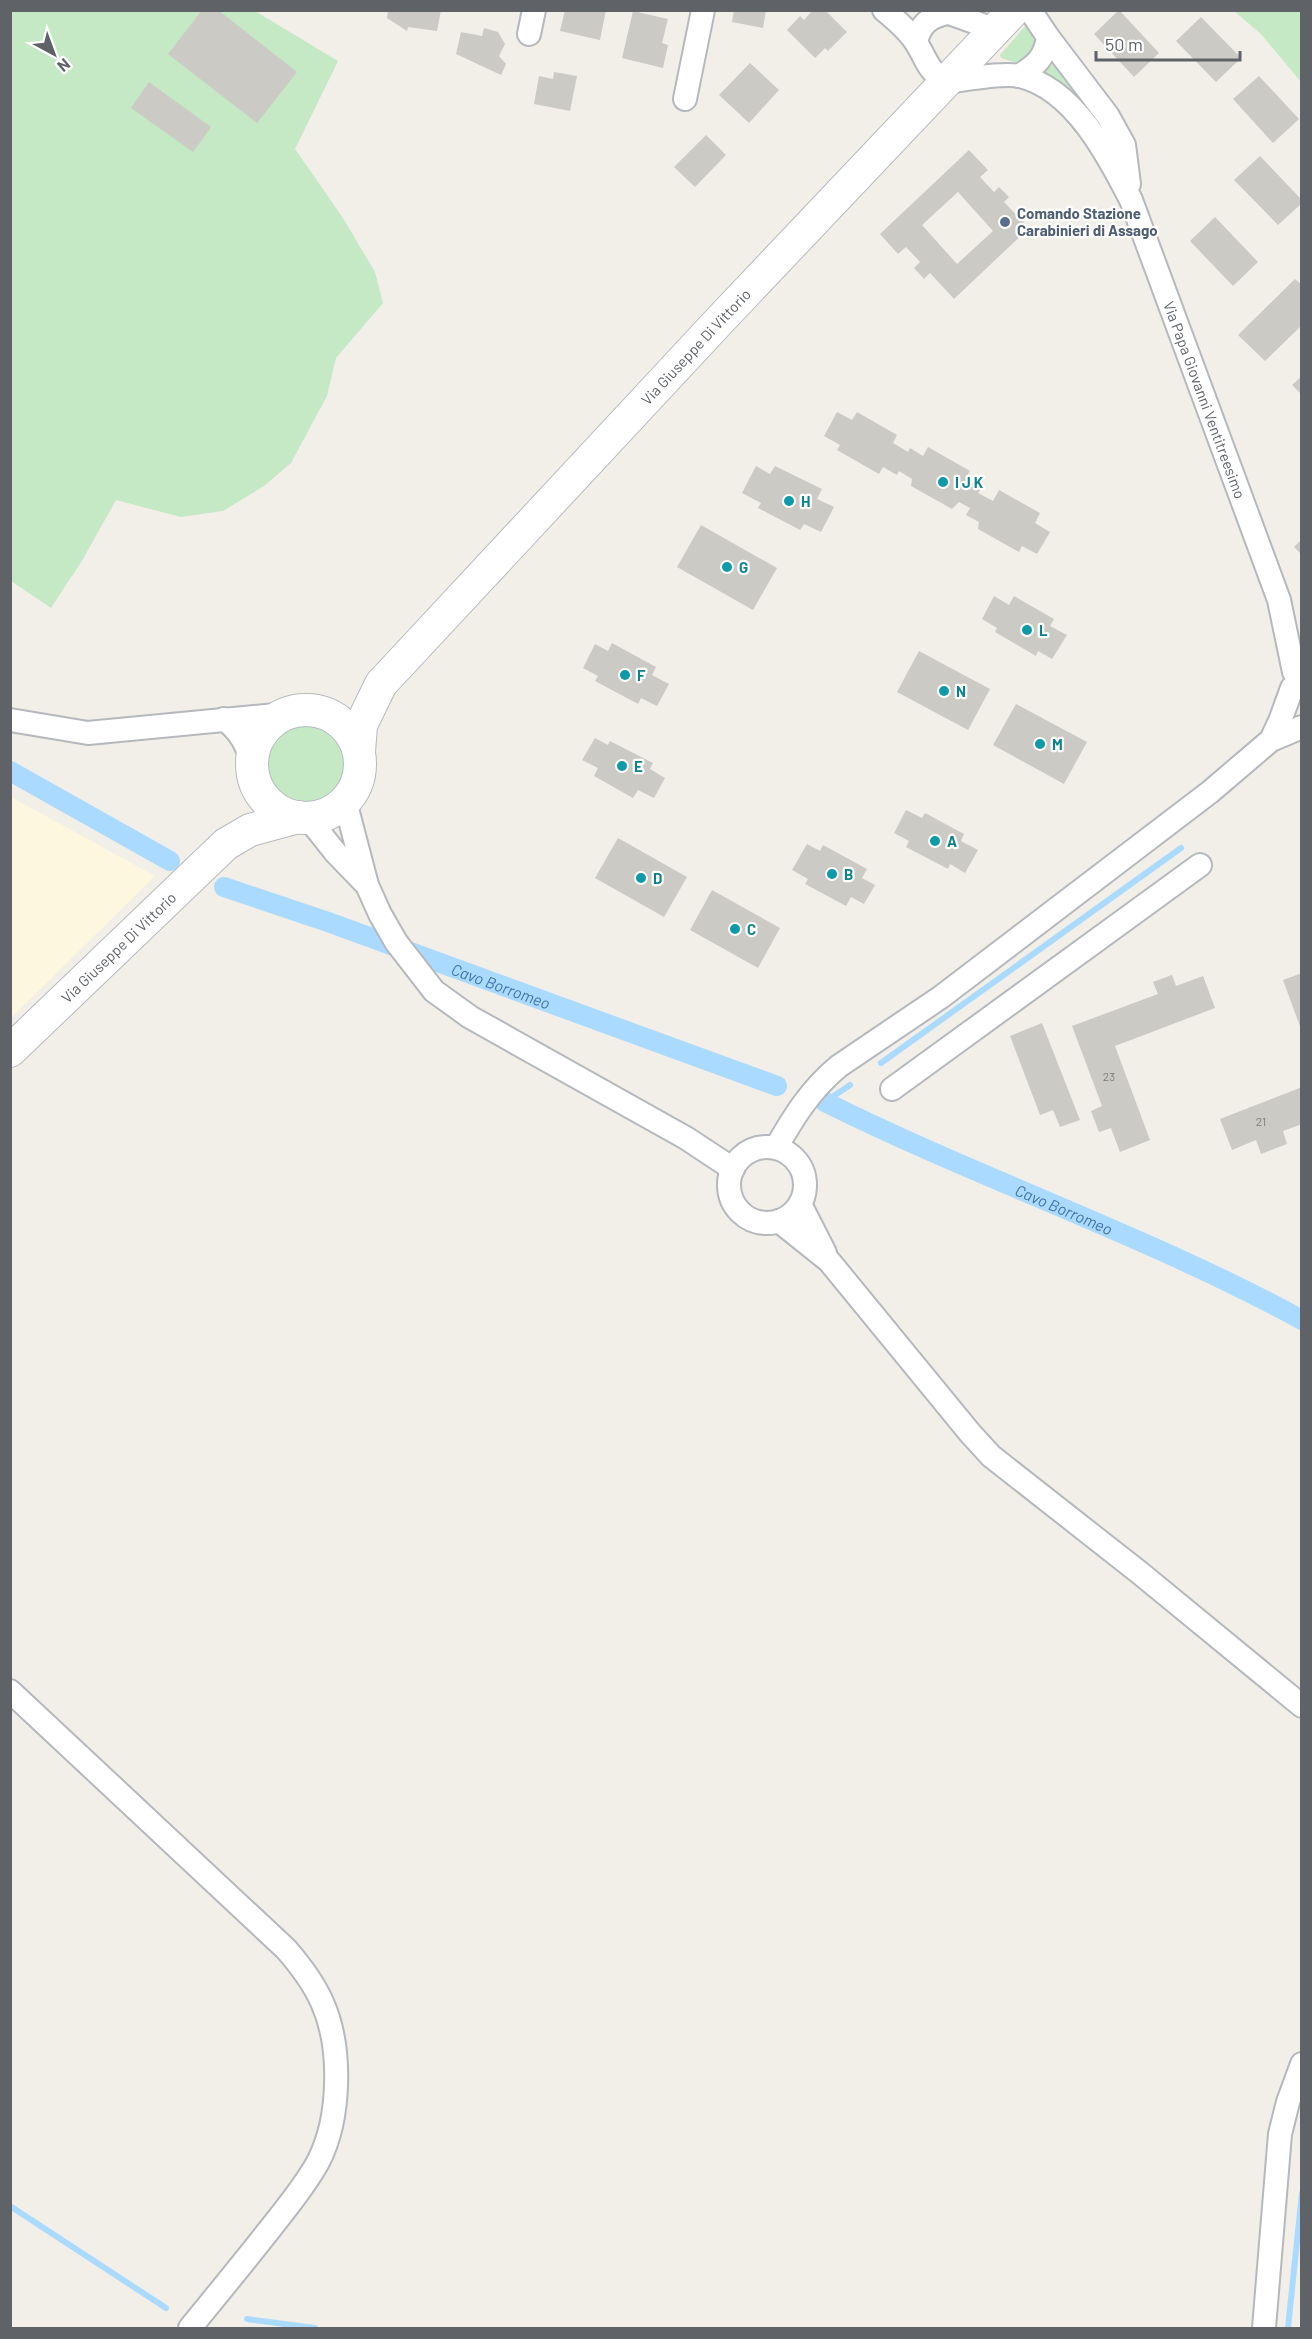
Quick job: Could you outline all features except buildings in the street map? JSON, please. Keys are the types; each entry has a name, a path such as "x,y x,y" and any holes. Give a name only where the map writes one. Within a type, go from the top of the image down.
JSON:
{"main road":[{"name":"Via Giuseppe Di Vittorio","path":"359,752 361,725 381,684 721,319 1007,18"},
{"name":"Via Giuseppe Di Vittorio","path":"300,712 337,703 381,684"},
{"path":"300,712 328,714 343,724 352,735 359,752 359,776 345,801 327,814 303,817 250,830 226,844 243,813 253,769 254,749 261,734 271,723 300,712"},
{"path":"253,769 259,790 266,800 282,812 303,817"},
{"name":"Via Giuseppe Di Vittorio","path":"10,1051 226,844"}],"street":[{"path":"529,34 534,10"},
{"path":"686,99 703,10"},
{"path":"884,10 916,41 927,65 935,75 946,82"},
{"name":"Via Papa Giovanni Ventitreesimo","path":"1030,10 1048,38 1108,116 1124,145 1131,200"},
{"path":"916,41 925,22 932,16 944,12 985,26 1007,18"},
{"path":"1019,76 1036,66 1044,56 1048,38"},
{"name":"Via Papa Giovanni Ventitreesimo","path":"946,82 984,77 1019,76 1061,98 1088,127 1110,159 1131,200 1279,600 1296,674 1294,698 1302,710"},
{"name":"Via Papa Giovanni Ventitreesimo","path":"1279,600 1302,630"},
{"path":"1271,740 1280,722 1296,674"},
{"path":"10,720 88,733 300,712"},
{"path":"224,719 237,729 246,743 253,769"},
{"path":"776,1148 798,1110 825,1078 839,1066 941,997 1210,792 1271,740 1302,727"},
{"path":"345,801 367,885 380,914 396,942 434,991 470,1017 686,1138 733,1169"},
{"path":"303,817 367,885"},
{"path":"892,1089 1200,865"},
{"path":"763,1147 776,1148 787,1152 796,1160 805,1181 804,1193 795,1211 779,1221 767,1223 755,1221 739,1210 730,1194 733,1169 740,1158 751,1151 763,1147"},
{"path":"800,1204 829,1261"},
{"path":"779,1221 829,1261 970,1433 992,1456 1302,1706"},
{"path":"10,1691 286,1949 310,1981 322,2003 332,2034 338,2085 332,2121 319,2160 299,2191 190,2328"},
{"path":"1264,2328 1281,2134 1288,2102 1302,2064"}],"shaded area":[{"path":"11,797 155,876 11,1018"}],"green space":[{"path":"11,11 255,11 338,61 295,149 343,218 375,272 383,303 336,358 327,396 291,463 264,486 223,511 181,517 116,500 83,559 51,608 11,581"},
{"path":"1234,11 1301,11 1301,82 1261,34"},
{"path":"1028,23 1038,47 1026,61 1014,62 1001,58 1000,55"},
{"path":"1053,64 1077,92 1073,96 1044,73"},
{"path":"306,722 322,725 336,734 345,748 348,764 345,780 336,794 322,803 306,806 290,803 276,794 267,780 264,764 267,748 276,734 290,725"}],"waterway":[{"name":"Cavo Borromeo","path":"10,771 170,861"},
{"path":"881,1063 1181,848"},
{"name":"Cavo Borromeo","path":"224,887 328,922 777,1086"},
{"path":"825,1102 850,1085"},
{"name":"Cavo Borromeo","path":"825,1102 944,1157 1185,1261 1302,1320"},
{"path":"1288,2328 1302,2193"},
{"path":"10,2206 166,2308"},
{"path":"247,2319 315,2328"}],"place":[{"name":"Comando Stazione Carabinieri di Assago","path":"1005,222"},
{"name":"I J K","path":"943,482"},
{"name":"H","path":"789,501"},
{"name":"G","path":"727,567"},
{"name":"L","path":"1027,630"},
{"name":"F","path":"625,675"},
{"name":"N","path":"944,691"},
{"name":"M","path":"1040,744"},
{"name":"E","path":"622,766"},
{"name":"A","path":"935,841"},
{"name":"B","path":"832,874"},
{"name":"D","path":"641,878"},
{"name":"C","path":"735,929"}]}
